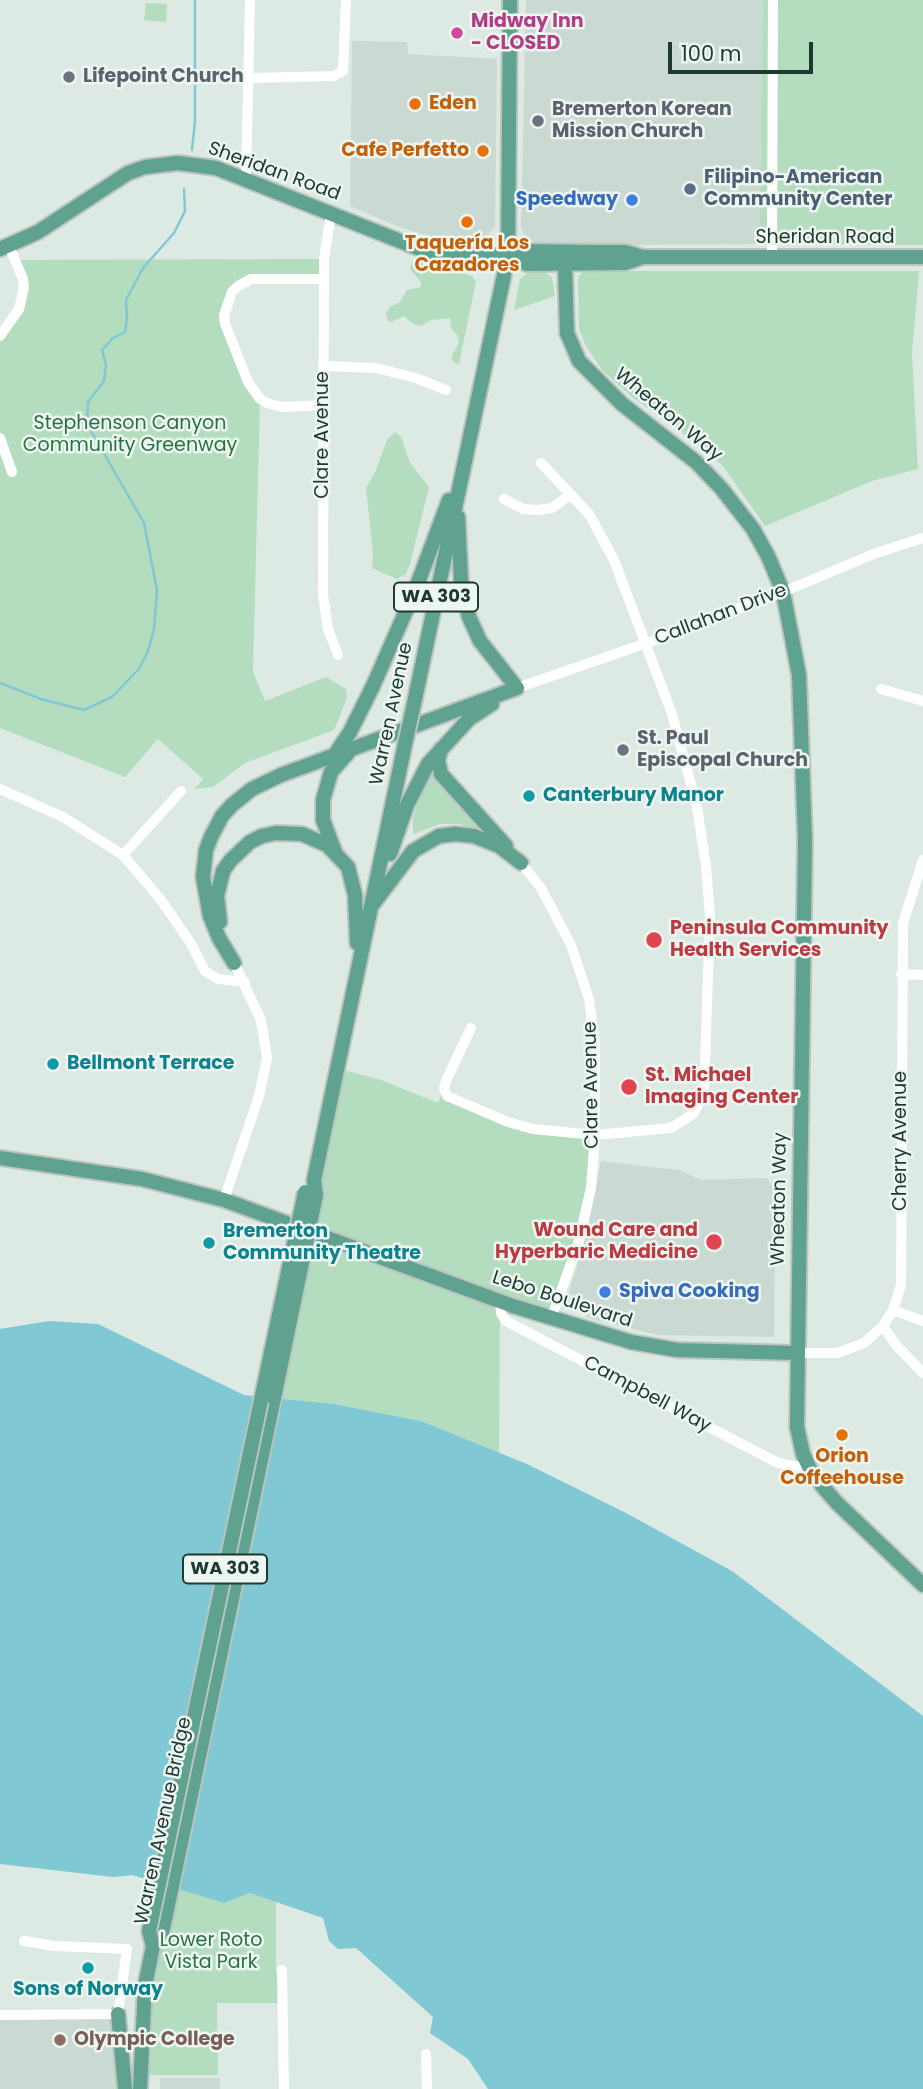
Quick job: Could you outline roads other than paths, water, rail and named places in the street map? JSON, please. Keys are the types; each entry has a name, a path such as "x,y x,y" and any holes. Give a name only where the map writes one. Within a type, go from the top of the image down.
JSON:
{"main road":[{"name":"WA 303","path":"508,257 510,0"},
{"name":"Sheridan Road","path":"5,248 38,232 110,182 145,167 193,163 246,179 443,256 508,257 528,251 550,251 625,252 643,257 923,257"},
{"name":"Sheridan Road","path":"508,257 527,264 625,263 643,257"},
{"name":"Warren Avenue","path":"312,1189 508,257"},
{"name":"Wheaton Way","path":"565,264 567,333 579,361 622,404 696,462 715,481 753,529 783,592 799,676 805,839 797,1427 803,1454 810,1469 837,1503 923,1585"},
{"path":"332,757 350,732 373,686 416,588 467,453"},
{"path":"457,494 461,581 466,608 480,641 517,688"},
{"path":"234,963 210,916 204,887 206,850 216,826 232,806 252,789 281,775 517,688"},
{"path":"370,908 407,805 424,770 469,719 517,688"},
{"path":"335,853 323,820 323,800 331,772 354,748"},
{"path":"441,748 439,767 446,781 521,863"},
{"path":"234,963 217,908 219,882 230,860 250,842 276,833 302,834 318,840 348,867 355,895 358,965"},
{"path":"370,908 413,851 439,836 455,834 485,840 499,846 521,863"},
{"name":"Lebo Boulevard","path":"0,1158 142,1179 224,1200 500,1302 616,1338 661,1348 797,1353"},
{"name":"Warren Avenue Bridge","path":"140,2089 143,2006 153,1946 162,1933 170,1898 312,1189"},
{"path":"118,2014 125,2089"}],"street":[{"path":"246,179 250,0"},
{"path":"250,78 334,76 343,71 346,0"},
{"path":"772,258 773,0"},
{"name":"Clare Avenue","path":"331,214 324,259 324,607 329,635 338,655"},
{"path":"0,336 19,309 24,288 23,279 5,248"},
{"path":"323,405 282,407 260,399 248,382 225,324 224,314 228,298 245,282 258,278 324,279"},
{"path":"323,366 376,368 416,378 446,390"},
{"path":"0,438 12,472"},
{"path":"471,1028 444,1088 447,1096 508,1122 558,1133 595,1135 671,1128 693,1114 704,1094 710,929 706,870 697,807 672,714 614,560 589,514 541,463"},
{"path":"505,499 523,509 538,510 552,508 571,494"},
{"name":"Callahan Drive","path":"517,688 647,643 783,592 876,553 923,538"},
{"path":"881,689 923,701"},
{"path":"0,789 63,817 123,856 176,921 205,971 218,979 245,982"},
{"path":"123,856 181,791"},
{"name":"Cherry Avenue","path":"797,1353 837,1353 864,1343 883,1326 893,1310 901,1285 903,923 923,860"},
{"name":"Clare Avenue","path":"521,863 541,888 564,929 589,999 595,1044 593,1174 584,1224 551,1319"},
{"path":"224,1200 259,1096 267,1058 261,1020 234,963"},
{"path":"901,974 923,975"},
{"name":"Campbell Way","path":"500,1302 501,1313 506,1321 778,1463 810,1469"},
{"path":"893,1310 923,1321"},
{"path":"883,1326 896,1345 923,1373"},
{"path":"0,2015 118,2014 127,1949 54,1946 24,1941"},
{"path":"282,1970 284,2089"},
{"path":"426,2054 427,2089"}],"water":[{"path":"49,1321 98,1324 244,1395 334,1404 421,1421 527,1464 626,1513 732,1571 923,1716 923,2089 488,2089 468,2059 430,2033 433,2017 356,1948 338,1949 329,1941 323,1918 250,1893 224,1903 132,1875 113,1877 0,1864 0,1329"}],"waterway":[{"path":"192,150 195,121 195,0"},
{"path":"0,683 41,699 84,710 112,697 139,669 148,651 154,629 157,590 144,523 87,424 88,402 104,381 106,365 102,350 113,338 125,332 126,300 143,268 174,233 185,211 184,189"}],"place":[{"name":"Midway Inn - CLOSED","path":"457,33"},
{"name":"Lifepoint Church","path":"69,77"},
{"name":"Eden","path":"415,104"},
{"name":"Bremerton Korean Mission Church","path":"538,121"},
{"name":"Cafe Perfetto","path":"483,151"},
{"name":"Filipino-American Community Center","path":"690,189"},
{"name":"Speedway","path":"632,200"},
{"name":"Taquería Los Cazadores","path":"467,222"},
{"name":"St. Paul Episcopal Church","path":"623,750"},
{"name":"Canterbury Manor","path":"529,796"},
{"name":"Peninsula Community Health Services","path":"654,940"},
{"name":"Bellmont Terrace","path":"53,1064"},
{"name":"St. Michael Imaging Center","path":"629,1087"},
{"name":"Wound Care and Hyperbaric Medicine","path":"714,1242"},
{"name":"Bremerton Community Theatre","path":"209,1243"},
{"name":"Spiva Cooking","path":"605,1292"},
{"name":"Orion Coffeehouse","path":"842,1435"},
{"name":"Sons of Norway","path":"88,1968"},
{"name":"Olympic College","path":"60,2040"}],"park label":[{"name":"Stephenson Canyon Community Greenway","path":"130,435"},
{"name":"Lower Roto Vista Park","path":"211,1952"}]}
